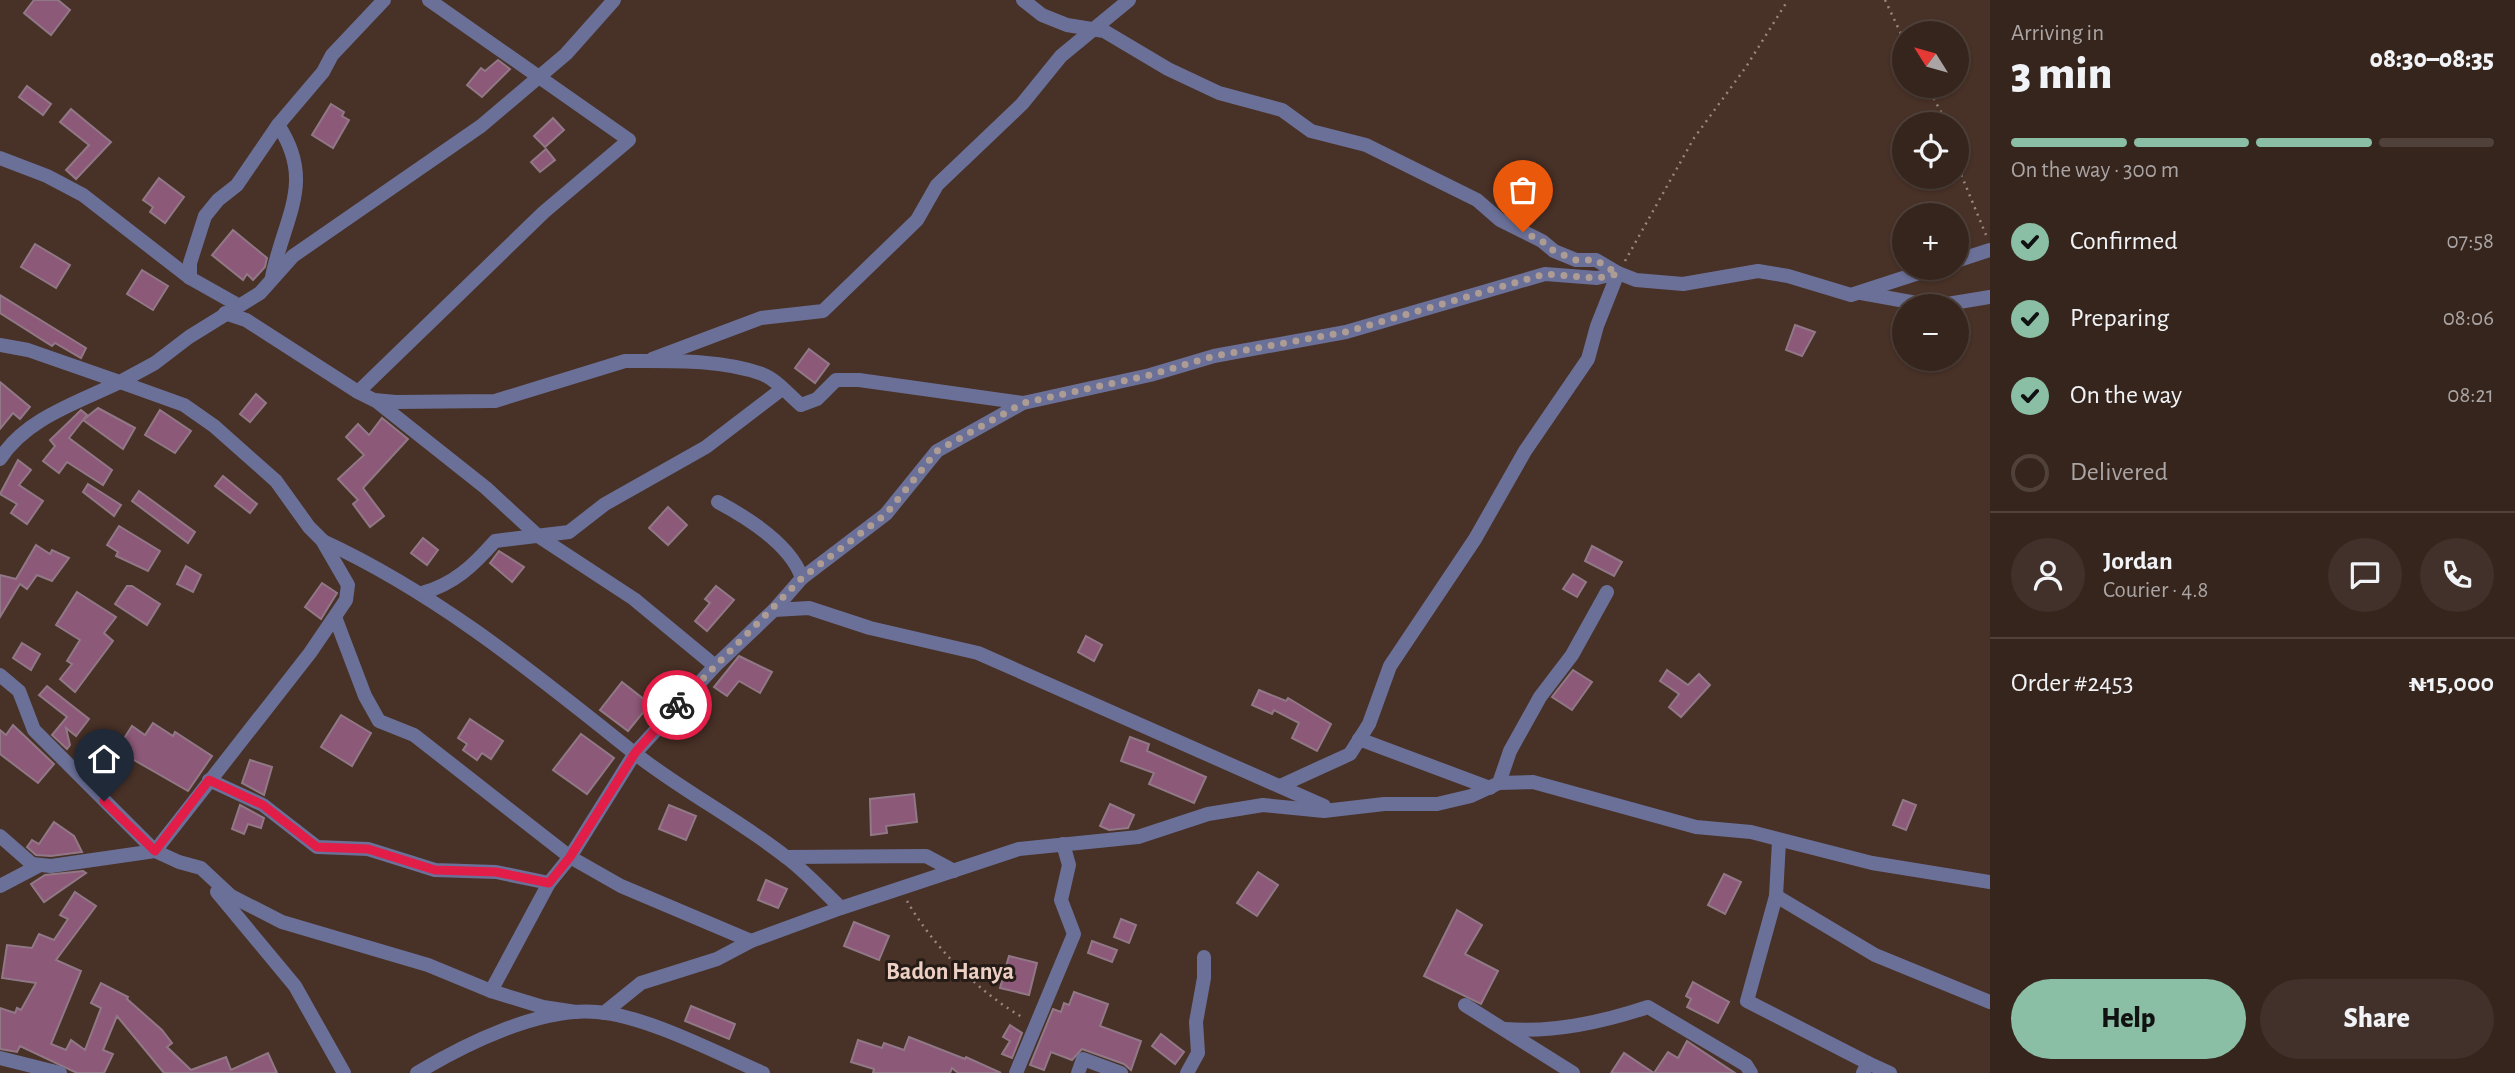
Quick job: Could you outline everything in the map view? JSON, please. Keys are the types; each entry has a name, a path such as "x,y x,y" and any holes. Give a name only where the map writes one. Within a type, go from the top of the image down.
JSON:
{"street":[{"path":"190,278 193,249 205,216 218,200 237,185 278,125 323,72 332,55 384,0"},
{"path":"358,392 544,212 629,140 429,0"},
{"path":"0,459 18,437 34,424 155,363 225,313 260,293 293,256 481,126 566,54 614,0"},
{"path":"1023,0 1042,15 1067,25 1093,29 1129,43 1168,69 1219,93 1282,110 1311,131 1366,145 1476,201 1500,220 1542,241 1554,251 1576,260 1596,260 1618,274 1636,280 1683,284 1758,271 1788,276 1851,295 1896,280"},
{"path":"647,361 761,318 823,311 917,220 937,185 1023,104 1061,56 1129,0"},
{"path":"272,277 298,181 296,158 278,125"},
{"path":"0,158 83,195 190,278 239,306"},
{"path":"1969,254 1988,243"},
{"path":"491,990 549,883 570,857 635,753 715,666 774,610 802,578 886,514 937,451 1023,403 1150,375 1214,356 1346,332 1545,274 1597,278 1618,274"},
{"path":"1280,786 1350,754 1369,724 1397,654 1475,539 1525,451 1588,359 1597,326 1618,274"},
{"path":"1859,292 1892,298"},
{"path":"1969,300 1990,297"},
{"path":"225,313 246,320 374,400 486,488 538,536 635,598 715,666"},
{"path":"0,345 28,350 184,405 214,426 276,481 309,527 322,540 348,585 346,600 335,617 155,851 40,865 32,864 0,836"},
{"path":"374,400 495,401 625,361 647,361 737,367 765,374 801,405 817,399 836,380 859,380 1023,403"},
{"path":"422,593 447,586 471,567 495,541 569,532 605,504 706,447 782,389"},
{"path":"718,502 740,514 797,562 802,578"},
{"path":"322,540 373,564 422,593 583,710 635,753 786,857 841,908"},
{"path":"604,1013 641,983 717,959 751,941 841,908 1019,849 1138,837 1208,814 1250,807 1334,811 1384,804 1437,804 1471,796 1494,785 1534,708 1572,655 1607,592"},
{"path":"774,610 808,608 870,628 978,653 1334,811"},
{"path":"335,617 365,696 379,721 414,735 570,857 621,886 751,941"},
{"path":"0,675 19,691 34,730 155,851 201,868 231,896 282,922 428,965 543,1007 604,1013 663,1031 763,1073"},
{"path":"1359,739 1494,785 1542,783 1696,827 1751,832 1872,863 1990,882"},
{"path":"209,780 263,805 317,847 368,849 435,870 496,872 549,883"},
{"path":"1779,841 1776,896 1747,1001 1865,1068 1890,1073"},
{"path":"1016,1073 1074,934 1061,900 1069,865 1063,844"},
{"path":"786,857 926,856 954,871"},
{"path":"0,886 40,865"},
{"path":"201,868 246,930 295,986 344,1073"},
{"path":"1776,896 1875,955 1990,1002"},
{"path":"1188,1073 1198,1052 1196,1022 1204,978 1204,957"},
{"path":"1465,1005 1573,1073"},
{"path":"1505,1029 1531,1031 1613,1019 1648,1007 1746,1065 1751,1073"},
{"path":"416,1073 488,1037 550,1016 576,1012"},
{"path":"1078,1073 1083,1059 1121,1073"},
{"path":"4,1064 60,1073"}],"path":[{"path":"1618,274 1694,138 1746,67 1788,0"},
{"path":"1885,0 1895,21"},
{"path":"1967,189 1988,243"},
{"path":"901,889 921,925 945,951 980,986 1037,1026"}],"building":[{"path":"34,0 58,0 70,10 51,35 24,13"},
{"path":"498,60 510,69 482,97 467,85 481,68 485,71"},
{"path":"27,86 51,104 43,115 19,97"},
{"path":"331,104 344,112 342,116 349,120 333,148 312,135"},
{"path":"71,109 111,142 76,179 66,170 89,145 60,122"},
{"path":"553,118 564,130 545,147 534,136"},
{"path":"546,149 555,160 540,172 531,162"},
{"path":"159,178 184,197 165,223 150,212 153,207 143,200"},
{"path":"233,230 267,258 265,267 253,280 247,274 243,280 212,255"},
{"path":"35,244 70,265 56,288 21,267"},
{"path":"142,270 168,286 153,310 127,294"},
{"path":"0,295 86,348 81,358 55,343 52,346 0,313"},
{"path":"1795,325 1815,332 1802,356 1786,350"},
{"path":"809,349 829,364 815,383 795,368"},
{"path":"0,382 30,407 20,419 13,413 0,429"},
{"path":"256,394 266,403 250,422 240,414"},
{"path":"98,408 135,428 123,449 83,420"},
{"path":"81,410 87,415 69,438 112,470 103,485 67,462 59,473 43,461 55,446 50,440"},
{"path":"160,410 191,431 175,453 145,435"},
{"path":"382,418 408,439 363,488 384,516 370,527 353,504 358,500 338,479 364,455 346,437 358,424 369,435"},
{"path":"18,460 31,470 19,485 43,501 27,524 11,513 17,504 0,494"},
{"path":"223,476 257,504 250,513 215,486"},
{"path":"88,484 121,505 114,516 83,492"},
{"path":"139,491 195,532 188,543 132,501"},
{"path":"668,507 687,525 668,545 649,528"},
{"path":"119,526 160,551 148,571 116,556 118,552 107,545"},
{"path":"423,538 438,550 427,565 411,553"},
{"path":"36,545 50,554 52,550 69,558 52,581 37,575 27,589 20,584 0,617 0,575 16,579"},
{"path":"1592,546 1622,562 1614,576 1585,561"},
{"path":"499,551 524,567 512,582 490,563"},
{"path":"186,566 201,575 193,592 177,584"},
{"path":"1573,574 1586,582 1577,597 1563,589"},
{"path":"322,583 337,593 321,619 305,607"},
{"path":"127,586 132,586 160,604 147,625 115,604"},
{"path":"716,586 734,600 707,631 695,621 710,603 705,599"},
{"path":"77,592 116,617 104,633 113,641 75,692 60,679 72,664 67,661 80,640 56,625"},
{"path":"1086,636 1102,645 1094,661 1078,652"},
{"path":"22,643 40,654 31,670 13,658"},
{"path":"739,656 772,672 760,693 739,681 727,696 714,687"},
{"path":"1573,670 1592,682 1572,710 1552,697"},
{"path":"1667,670 1688,685 1699,674 1710,685 1681,717 1669,707 1679,694 1660,681"},
{"path":"622,682 650,704 628,731 600,710"},
{"path":"47,686 89,719 76,736 66,728 70,745 67,749 52,735 67,717 39,695"},
{"path":"1259,690 1286,701 1288,698 1331,724 1317,751 1292,738 1299,723 1274,710 1272,714 1252,705"},
{"path":"341,715 371,733 352,766 321,747"},
{"path":"470,719 503,741 491,759 482,753 477,760 463,750 467,744 458,738"},
{"path":"153,723 173,736 175,732 212,756 188,791 127,756 119,767 99,752 108,740 118,748 132,726 145,735"},
{"path":"13,725 54,764 38,783 0,754 0,730 6,735"},
{"path":"581,734 614,758 587,794 553,770"},
{"path":"1130,737 1149,744 1147,751 1206,777 1194,803 1149,784 1154,773 1121,761"},
{"path":"250,760 272,767 264,795 242,783"},
{"path":"914,794 917,822 886,826 887,833 871,835 870,799"},
{"path":"1903,800 1916,805 1906,830 1893,825"},
{"path":"1110,804 1134,815 1128,828 1109,830 1100,826"},
{"path":"240,805 264,818 261,828 248,824 244,834 232,829"},
{"path":"669,805 696,816 686,840 659,829"},
{"path":"54,822 74,836 82,852 36,855 27,847 32,840 39,844"},
{"path":"83,871 86,873 44,902 31,884 45,875"},
{"path":"1258,872 1278,885 1257,916 1237,903"},
{"path":"1724,874 1741,882 1725,914 1708,905"},
{"path":"766,880 787,889 778,908 758,900"},
{"path":"75,892 96,906 56,960 81,971 51,1044 66,1050 71,1040 85,1050 101,1008 91,1003 101,983 128,997 127,999 162,1030 172,1043 167,1047 191,1070 226,1057 231,1070 268,1053 277,1073 164,1073 117,1016 103,1050 113,1054 104,1073 77,1073 20,1046 17,1052 0,1049 0,1008 15,1013 17,1008 21,1010 36,983 2,978 7,945 32,948 39,934 54,940 68,919 60,915"},
{"path":"1457,910 1482,925 1465,954 1498,971 1481,1004 1424,976"},
{"path":"1121,919 1136,925 1129,943 1114,937"},
{"path":"854,922 889,936 879,960 844,946"},
{"path":"1092,941 1117,950 1112,962 1088,953"},
{"path":"1009,956 1037,963 1029,995 1000,988"},
{"path":"1693,982 1729,1002 1718,1023 1687,1007 1691,999 1686,996"},
{"path":"1074,992 1108,1004 1100,1026 1141,1041 1131,1070 1124,1064 1082,1049 1072,1060 1051,1052 1044,1070 1030,1065 1053,1009 1061,1012 1064,1003 1069,1005"},
{"path":"691,1006 735,1024 729,1039 685,1021"},
{"path":"1010,1025 1022,1033 1012,1058 1002,1054 1010,1041 1003,1037"},
{"path":"1161,1034 1184,1052 1175,1064 1152,1046"},
{"path":"909,1037 965,1059 966,1057 1001,1073 958,1073 952,1068 950,1073 873,1073 874,1069 851,1062 858,1040 882,1048 884,1043 904,1050"},
{"path":"1687,1041 1735,1073 1654,1073 1668,1052 1678,1058"},
{"path":"1624,1053 1654,1073 1611,1073"}],"way so far":[{"path":"677,705 774,610 802,578 886,514 937,451 1023,403 1150,375 1214,356 1346,332 1545,274 1597,278 1618,274 1596,260 1576,260 1554,251 1542,241 1523,232"}],"district":[{"name":"Badon Hanya","path":"950,972"}],"route":[{"path":"104,801 155,851 209,780 263,805 317,847 368,849 435,870 496,872 549,883 570,857 635,753 677,705"}]}
